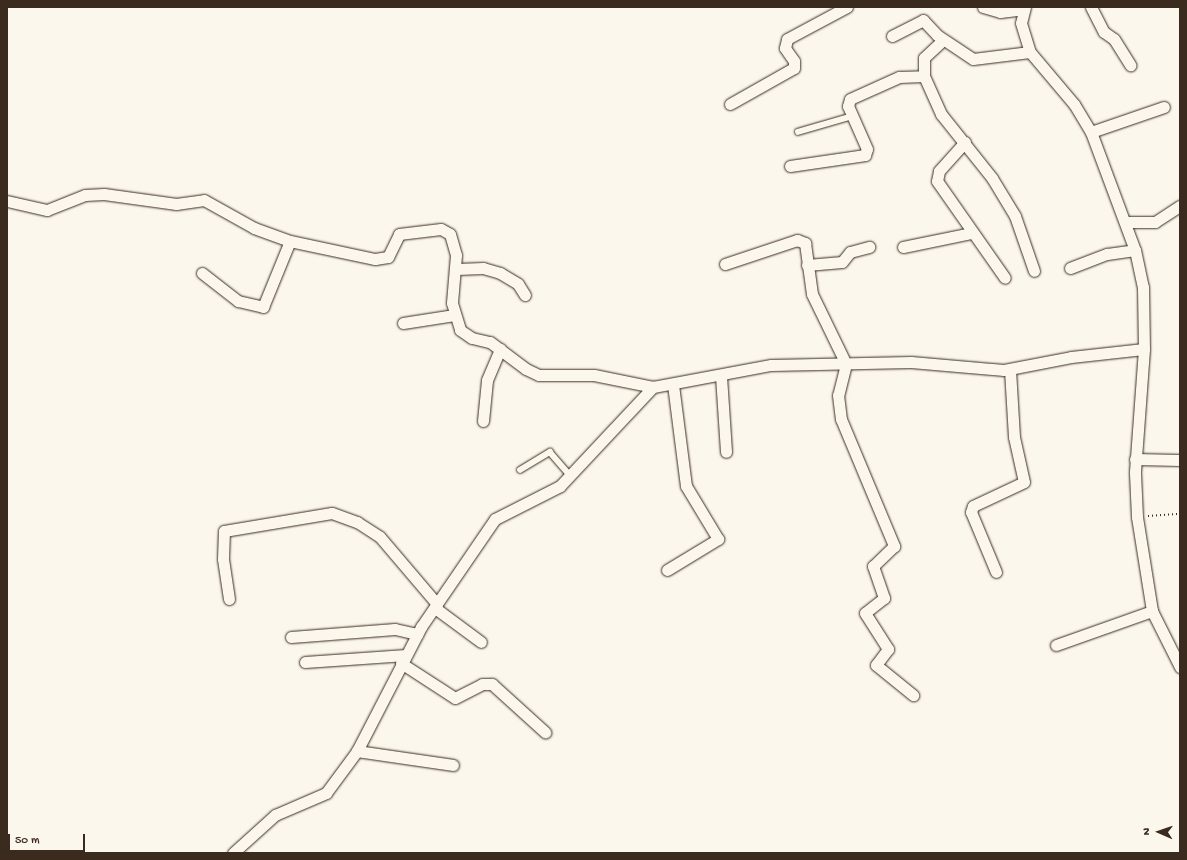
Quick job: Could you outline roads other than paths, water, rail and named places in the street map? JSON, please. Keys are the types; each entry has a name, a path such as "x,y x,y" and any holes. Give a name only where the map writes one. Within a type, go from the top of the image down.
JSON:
{"street":[{"path":"730,104 794,68 794,61 785,48 787,39 847,7"},
{"path":"983,7 1000,12 1024,8 1021,23 1030,52 1074,104 1090,132 1126,222 1142,286 1144,349 1135,460 1136,517 1152,611 1180,667"},
{"path":"1091,7 1104,32 1114,39 1130,65"},
{"path":"892,36 924,20 943,40 978,61 1030,52"},
{"path":"943,40 924,58 924,76 942,114 965,142 1016,216 1034,271"},
{"path":"790,166 865,155 867,149 848,106 854,96 899,77 924,76"},
{"path":"1090,132 1164,107"},
{"path":"965,142 936,177 971,234 1005,278"},
{"path":"7,201 47,210 85,195 104,194 176,204 204,200 254,228 290,241 382,260 392,253 399,234 441,229 452,238 457,269 454,315 465,335 500,349 526,370 539,375 594,375 653,387 721,376 771,364 911,362 1010,370 1070,357 1144,349"},
{"path":"1126,222 1154,222 1180,206"},
{"path":"903,247 971,234"},
{"path":"725,264 801,239 805,243 807,265 816,307 846,364 838,396 839,412 894,546 873,566 884,598 865,613 888,649 877,662 877,668 913,695"},
{"path":"202,273 238,301 263,307 290,241"},
{"path":"807,265 842,262 850,252 869,247"},
{"path":"1070,268 1107,254 1134,250"},
{"path":"457,269 483,268 500,273 518,284 525,295"},
{"path":"403,323 454,315"},
{"path":"483,421 487,380 500,349"},
{"path":"996,572 970,512 973,506 1024,482 1014,437 1010,370"},
{"path":"721,376 726,452"},
{"path":"667,570 718,538 686,486 673,384"},
{"path":"233,853 275,815 321,797 357,751 417,634 495,518 550,494 570,475 653,387"},
{"path":"1135,460 1180,460"},
{"path":"229,599 222,553 224,531 332,513 357,522 380,537 436,606 481,642"},
{"path":"1056,646 1152,611"},
{"path":"291,637 395,628 417,634"},
{"path":"305,662 404,659 455,698 482,684 492,684 545,732"},
{"path":"357,751 453,765"}],"lane":[{"path":"798,132 853,116"},
{"path":"520,470 550,452 570,475"}]}
